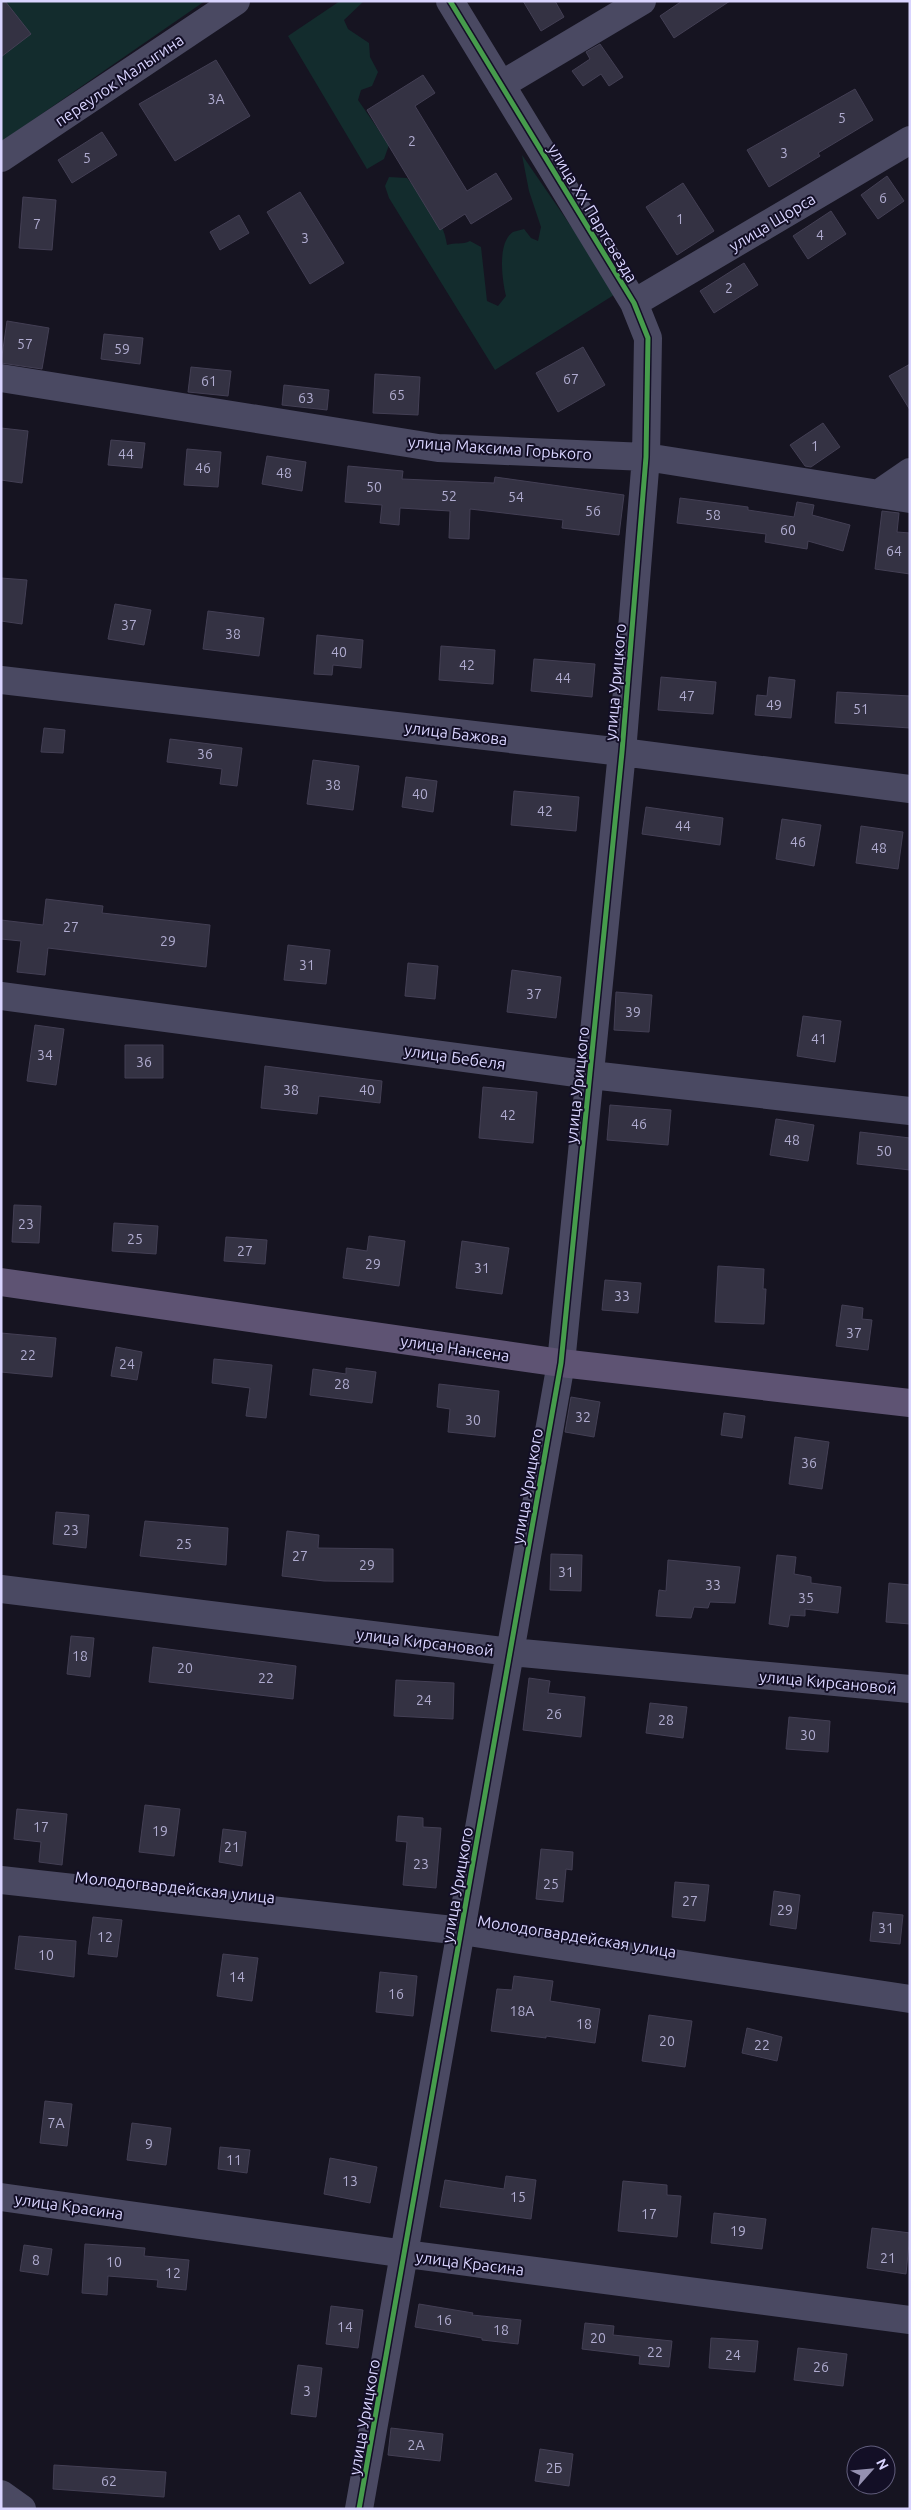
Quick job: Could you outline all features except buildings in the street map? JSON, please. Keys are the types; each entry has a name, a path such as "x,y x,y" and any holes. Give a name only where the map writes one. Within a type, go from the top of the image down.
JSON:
{"main road":[{"name":"улица Нансена","path":"1,1282 561,1363 910,1403"}],"street":[{"name":"переулок Малыгина","path":"1,158 236,1"},
{"name":"улица XX Партсъезда","path":"450,1 634,303 648,338 646,457"},
{"path":"501,85 642,1"},
{"name":"улица Щорса","path":"634,303 910,140"},
{"name":"улица Максима Горького","path":"1,378 438,448 646,457 910,499"},
{"name":"улица Урицкого","path":"360,2509 561,1363 622,752 646,457"},
{"path":"878,494 910,472"},
{"name":"улица Бажова","path":"1,680 622,752 910,789"},
{"name":"улица Бебеля","path":"1,996 591,1075 910,1111"},
{"name":"улица Кирсановой","path":"1,1590 511,1652 910,1689"},
{"name":"Молодогвардейская улица","path":"1,1880 462,1931 910,1999"},
{"name":"улица Красина","path":"1,2197 406,2254 910,2320"},
{"path":"1,2494 22,2509"}],"green space":[{"path":"1,1 205,1 1,142"},
{"path":"340,1 364,1 344,20 348,29 369,43 370,57 378,72 372,86 361,90 358,100 389,145 384,159 367,169 288,36"},
{"path":"522,155 617,293 495,370 389,198 385,186 389,177 407,178 426,201 442,226 447,245 470,241 481,247 487,301 498,306 506,296 502,262 508,237 513,232 524,229 531,238 538,241 541,227 529,191"}],"cycle path":[{"path":"359,2509 561,1363 622,752 646,457 648,338 634,303 450,1"}]}
